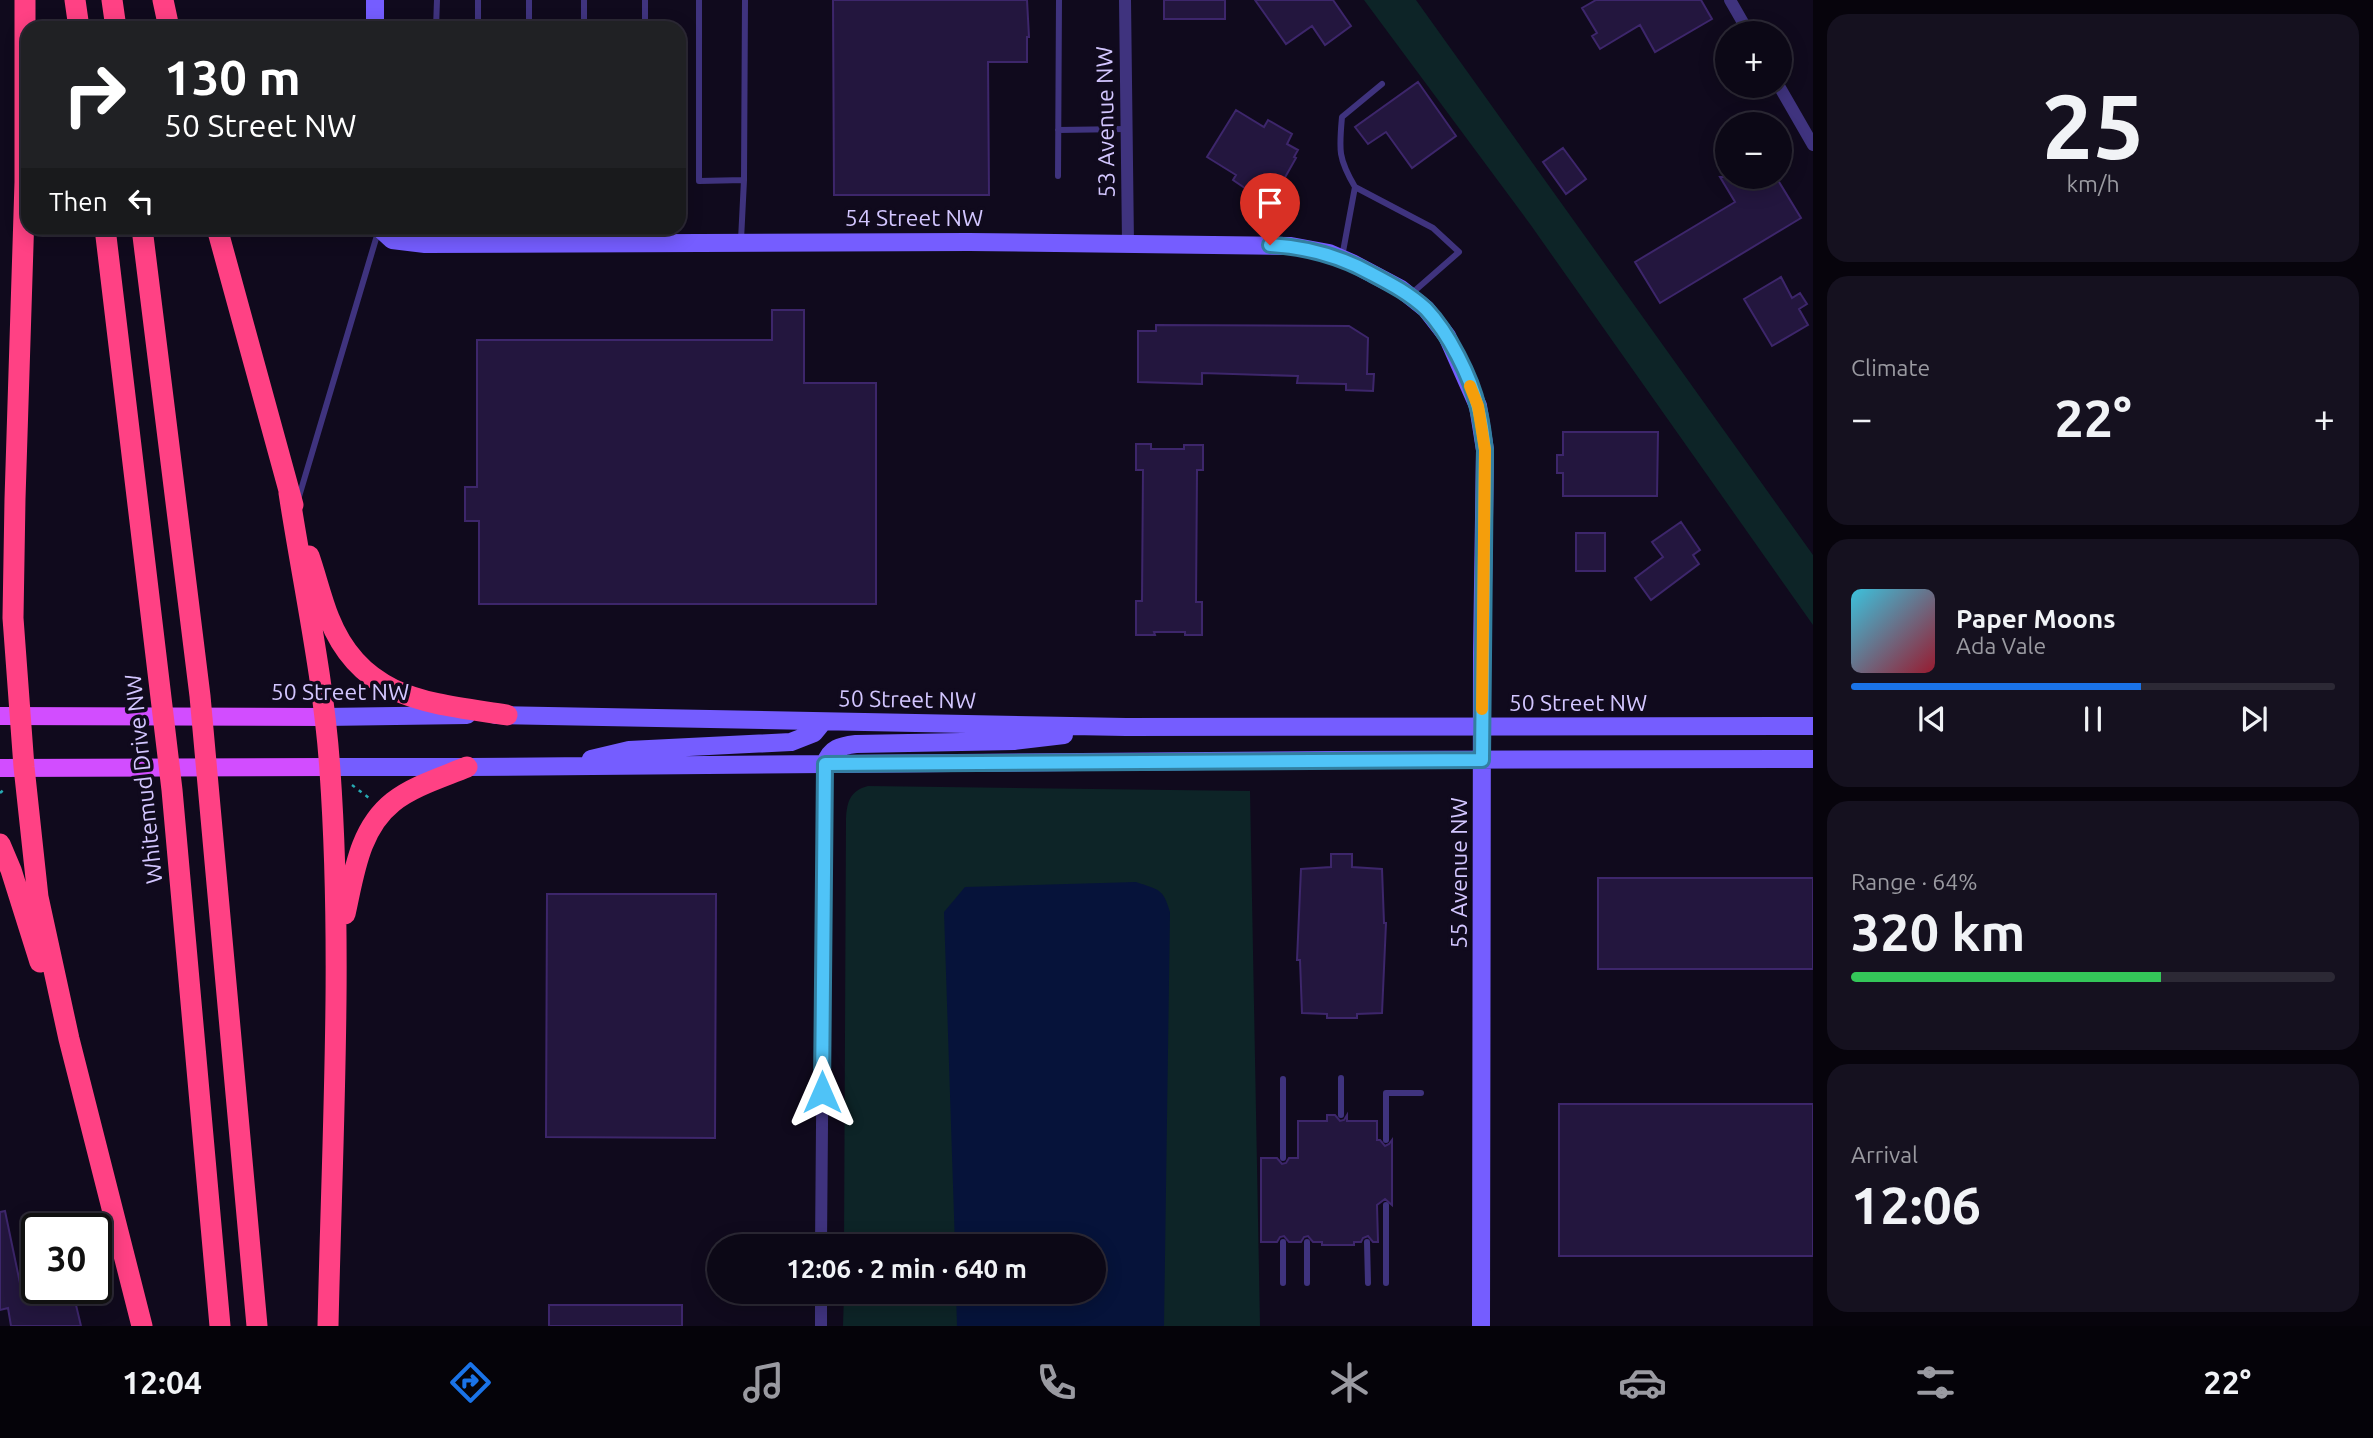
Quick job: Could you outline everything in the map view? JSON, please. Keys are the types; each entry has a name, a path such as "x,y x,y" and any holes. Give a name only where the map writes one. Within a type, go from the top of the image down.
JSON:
{"highway":[{"path":"25,0 25,21"},
{"path":"75,0 78,21"},
{"path":"112,0 115,21"},
{"path":"163,0 168,21"},
{"path":"24,235 10,716 23,767 38,897 69,1039 142,1326"},
{"name":"Whitemud Drive NW","path":"106,235 172,790 220,1326"},
{"path":"143,235 200,696 257,1326"},
{"path":"219,235 292,503 330,620 345,648 383,685 431,704 508,715"},
{"path":"0,587 15,499"},
{"path":"292,503 330,767 336,874 328,1326"},
{"path":"336,953 361,847 374,822 394,801 467,767"},
{"path":"0,844 69,1039"}],"main road":[{"path":"374,21 375,0"},
{"name":"54 Street NW","path":"389,235 398,242 425,244 741,242 1291,246 1342,258 1401,289 1426,309"},
{"name":"55 Avenue NW","path":"1426,309 1447,336 1464,371 1478,406 1485,450 1481,1326"},
{"name":"50 Street NW","path":"10,716 508,715 1126,727 1813,726"},
{"path":"560,766 629,750 791,742 814,733 823,722"},
{"path":"825,764 828,754 838,747 856,744 1014,741 1126,727"},
{"path":"0,768 1813,759"}],"street":[{"name":"53 Avenue NW","path":"1125,0 1128,243"},
{"path":"1730,0 1742,21"},
{"path":"1786,98 1813,145"},
{"path":"821,1234 825,764"},
{"path":"821,1304 821,1326"}],"lane":[{"path":"436,21 437,0"},
{"path":"478,0 478,21"},
{"path":"529,0 529,21"},
{"path":"584,0 584,21"},
{"path":"645,0 645,21"},
{"path":"699,0 699,181 744,180"},
{"path":"741,242 745,0"},
{"path":"1058,176 1059,0"},
{"path":"1382,85 1342,117 1339,148 1342,165 1355,187 1433,228 1459,252 1409,295"},
{"path":"1058,130 1126,128"},
{"path":"1342,258 1355,187"},
{"path":"292,503 380,235"},
{"path":"1341,1078 1341,1115"},
{"path":"1283,1079 1283,1158"},
{"path":"1386,1140 1386,1093 1421,1093"},
{"path":"1386,1205 1386,1283"},
{"path":"1283,1242 1283,1283"},
{"path":"1307,1242 1307,1283"},
{"path":"1367,1242 1368,1283"}],"path":[{"path":"351,785 377,804"}],"green space":[{"path":"1364,0 1416,0 1813,555 1813,625 1530,224"},
{"path":"868,786 1250,791 1260,1326 843,1326 844,1304 1106,1304 1106,1234 844,1234 846,819 847,807 857,791"}],"water":[{"path":"1136,882 1159,891 1165,898 1170,912 1164,1326 957,1326 956,1304 1106,1304 1106,1234 955,1234 944,912 965,887"}],"building":[{"path":"833,0 1027,0 1027,62 988,62 989,195 834,195"},
{"path":"1164,0 1225,0 1225,19 1164,19"},
{"path":"1255,0 1333,0 1351,26 1325,45 1312,26 1286,44"},
{"path":"1596,0 1701,0 1712,19 1655,52 1640,25 1600,49 1592,36 1597,33 1582,8"},
{"path":"1418,82 1456,136 1412,168 1386,132 1368,144 1355,127"},
{"path":"1236,110 1264,127 1268,120 1292,134 1287,144 1298,150 1279,188 1271,183 1261,199 1233,180 1236,175 1207,157"},
{"path":"1563,148 1586,179 1566,194 1543,162"},
{"path":"1727,189 1783,189 1801,218 1660,303 1635,262 1735,202"},
{"path":"1781,277 1792,298 1800,293 1807,304 1799,309 1808,325 1772,346 1744,299"},
{"path":"772,310 804,310 804,383 876,383 876,604 479,604 479,521 465,521 465,487 477,487 477,340 772,340"},
{"path":"1156,325 1349,326 1368,338 1367,374 1374,374 1373,391 1346,390 1346,384 1297,383 1298,376 1202,373 1202,384 1138,382 1138,331 1156,331"},
{"path":"1563,432 1658,432 1657,496 1563,496 1563,473 1557,473 1557,455 1563,455"},
{"path":"1136,444 1151,444 1151,449 1184,449 1184,445 1203,445 1203,470 1197,470 1196,602 1202,602 1202,635 1154,632 1155,635 1136,635 1136,601 1142,601 1143,470 1136,470"},
{"path":"1681,522 1700,550 1693,555 1699,564 1651,600 1635,578 1663,557 1652,542"},
{"path":"1576,533 1605,533 1605,571 1576,571"},
{"path":"1331,854 1352,854 1352,867 1382,869 1386,923 1382,1013 1357,1014 1357,1018 1327,1018 1327,1014 1302,1013 1300,960 1297,960 1301,869 1331,867"},
{"path":"1598,878 1813,878 1813,969 1598,969"},
{"path":"547,894 716,894 715,1138 546,1137"},
{"path":"1559,1104 1813,1104 1813,1256 1559,1256"},
{"path":"1327,1115 1335,1115 1340,1121 1347,1115 1347,1121 1377,1121 1377,1140 1385,1146 1392,1140 1392,1205 1385,1199 1377,1205 1378,1242 1373,1242 1368,1236 1361,1242 1354,1242 1354,1245 1322,1245 1322,1242 1313,1242 1308,1236 1301,1242 1289,1242 1284,1236 1277,1242 1261,1242 1261,1158 1277,1158 1282,1164 1289,1158 1298,1158 1298,1121 1327,1121"},
{"path":"5,1211 21,1288 21,1304 76,1305 81,1326 11,1326 8,1308 0,1310 0,1212"},
{"path":"549,1305 682,1305 682,1326 549,1326"}],"slow traffic":[{"path":"1470,386 1478,406 1485,450 1482,709"}],"route":[{"path":"822,1092 825,764 1482,760 1485,450 1478,406 1464,371 1447,336 1426,309 1401,289 1352,262 1329,254 1291,246 1270,245"}]}
